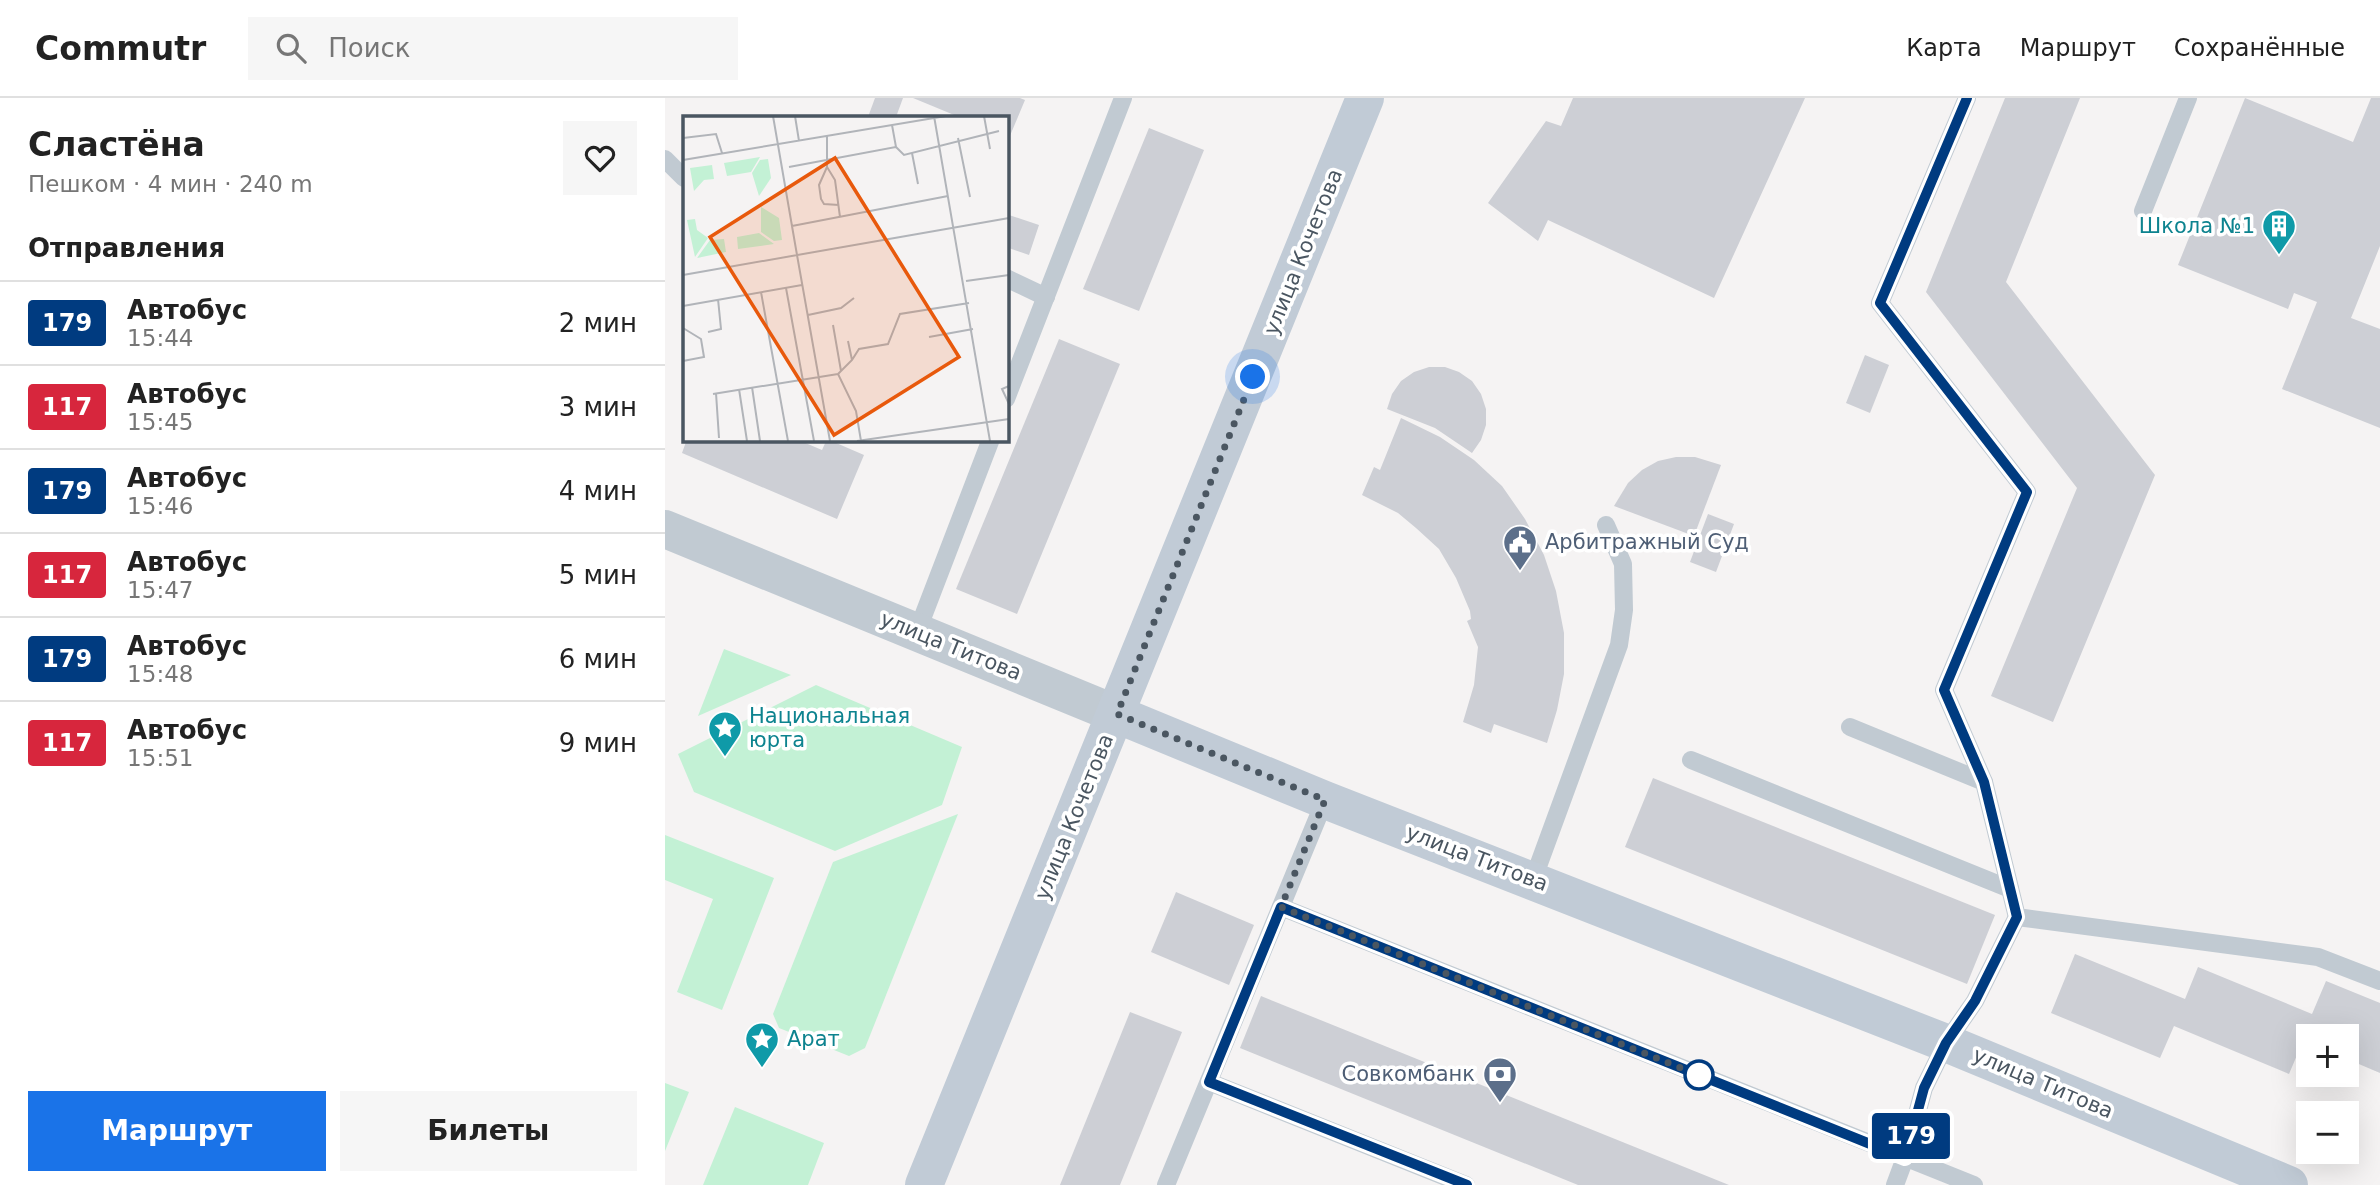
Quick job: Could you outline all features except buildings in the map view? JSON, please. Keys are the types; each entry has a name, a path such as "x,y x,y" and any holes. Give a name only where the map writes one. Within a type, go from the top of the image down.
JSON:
{"main road":[{"name":"улица Кочетова","path":"924,1185 1365,98"},
{"name":"улица Титова","path":"1117,714 1325,800 1946,1043 2289,1185"}],"street":[{"name":"улица Титова","path":"665,529 1117,714"}],"lane":[{"path":"1008,394 1123,98"},
{"path":"1895,1185 1924,1088 1946,1043 1975,1001 2017,917 1984,782 1944,690 2027,492 1880,303 1967,98"},
{"path":"2143,211 2188,98"},
{"path":"665,159 683,177"},
{"path":"1008,279 1046,297"},
{"path":"917,632 990,441"},
{"path":"1533,880 1619,645 1624,610 1623,564 1606,525"},
{"path":"1850,727 1984,782"},
{"path":"1691,760 2010,888"},
{"path":"1166,1185 1325,800"},
{"path":"1281,907 1974,1185"},
{"path":"2017,917 2318,957 2380,981"},
{"path":"1209,1082 1467,1185"}],"green space":[{"path":"724,649 791,675 698,716"},
{"path":"816,685 962,747 942,805 835,851 694,792 678,754"},
{"path":"958,814 865,1048 849,1056 779,1028 773,1014 833,862"},
{"path":"665,835 774,878 722,1010 677,992 713,899 665,880"},
{"path":"665,1083 689,1092 665,1151"},
{"path":"735,1107 824,1143 808,1185 703,1185"}],"bus line":[{"name":"179","path":"1467,1185 1209,1082 1281,907 1905,1158 1924,1088 1946,1043 1975,1001 2017,917 1984,782 1944,690 2027,492 1880,303 1967,98"}],"place":[{"name":"Школа №1","path":"2279,256"},
{"name":"Арбитражный Суд","path":"1520,572"},
{"name":"Национальная юрта","path":"725,758"},
{"name":"Арат","path":"762,1069"},
{"name":"Совкомбанк","path":"1500,1104"}],"route":[{"path":"1253,377 1117,714 1325,800 1281,907 1706,1078 1699,1075"}]}
